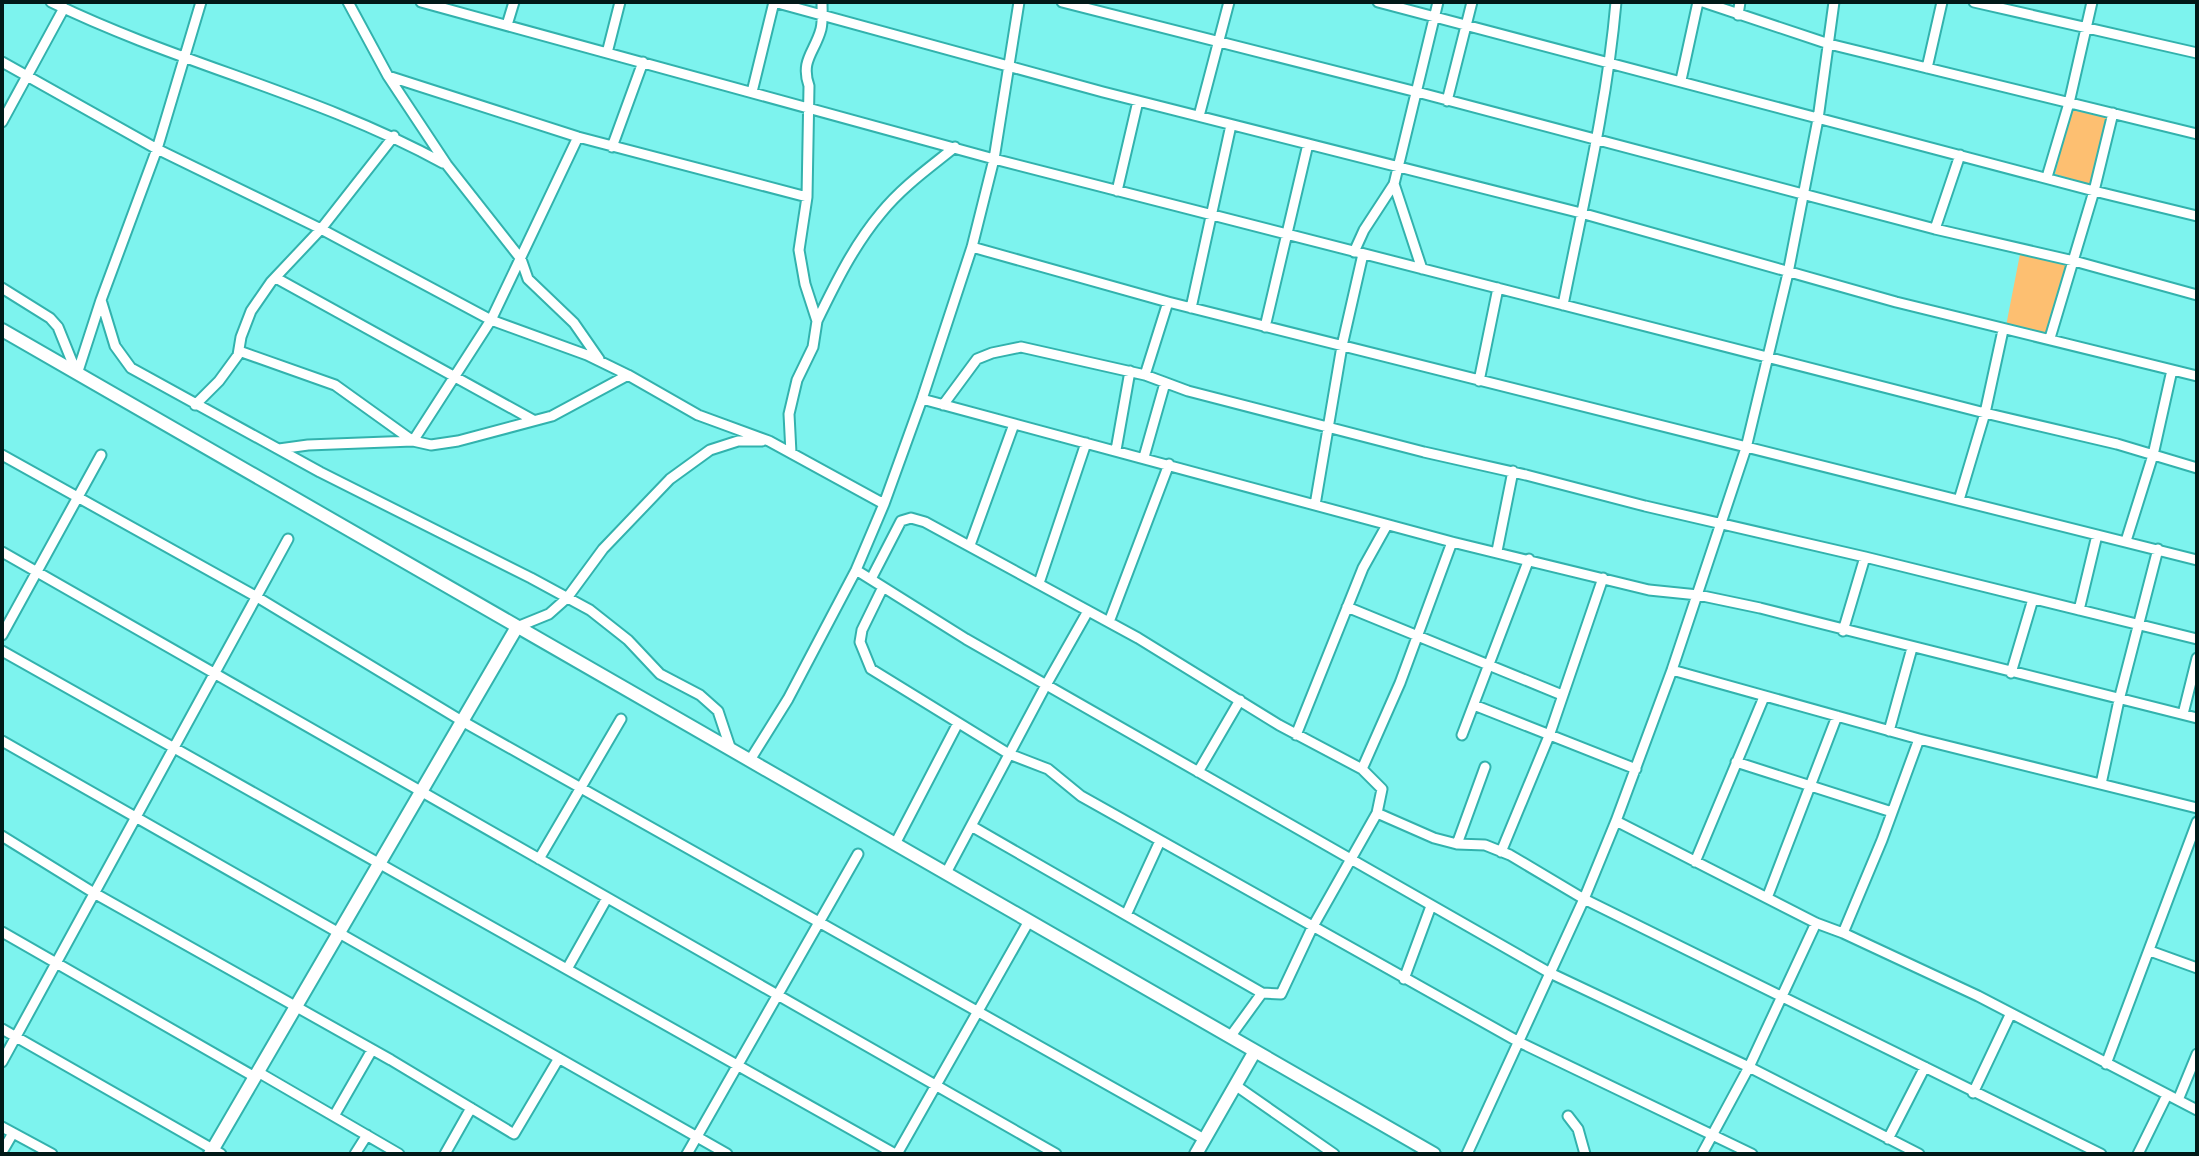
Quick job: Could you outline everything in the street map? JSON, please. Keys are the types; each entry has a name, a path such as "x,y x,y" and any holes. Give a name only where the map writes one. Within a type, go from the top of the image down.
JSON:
{"street":[{"path":"51,2 394,136 447,165"},
{"path":"77,374 157,149 201,2"},
{"path":"348,2 388,76 447,165 521,259 528,279 574,323 601,362"},
{"path":"421,2 994,159 2197,468"},
{"path":"507,25 514,2"},
{"path":"607,53 620,2"},
{"path":"752,92 774,2 1138,101 1581,213 1788,273 2003,330 2050,338 2197,376"},
{"path":"817,321 805,284 799,250 807,197 809,86 805,73 810,52 822,27 822,2"},
{"path":"750,760 788,699 856,570 922,399 972,247 994,159 1019,2"},
{"path":"1062,2 1085,5 2197,295"},
{"path":"1199,116 1229,2"},
{"path":"1378,2 2197,216"},
{"path":"1315,505 1364,230 1394,184 1438,2"},
{"path":"1447,101 1472,2"},
{"path":"1563,305 1598,140 1611,62 1616,2"},
{"path":"1681,80 1700,2 1829,44 2197,134"},
{"path":"1738,15 1740,2"},
{"path":"1467,1154 1584,899 1616,821 1672,670 1746,448 1788,273 1818,119 1834,2"},
{"path":"1927,68 1942,2"},
{"path":"1974,2 2197,53"},
{"path":"2047,177 2069,103 2092,2"},
{"path":"2,122 64,8"},
{"path":"2,62 157,149 321,229 491,320 601,362 698,415 769,441 884,504"},
{"path":"612,147 643,62"},
{"path":"388,76 612,147 807,197"},
{"path":"1117,191 1138,101"},
{"path":"2050,338 2094,191 2113,113"},
{"path":"1191,308 1231,125"},
{"path":"195,405 219,381 239,351 251,311 394,136"},
{"path":"413,441 491,320 578,137"},
{"path":"1265,327 1308,144"},
{"path":"791,453 789,414 797,380 813,347 817,321 853,253 880,214 909,183 955,147"},
{"path":"1935,229 1960,155"},
{"path":"1394,184 1422,269"},
{"path":"972,247 1265,327 2197,560"},
{"path":"276,278 533,420"},
{"path":"2,288 50,318 58,327 77,374"},
{"path":"1479,381 1498,288"},
{"path":"101,300 115,346 131,368 278,449 590,610 628,640 660,674 700,695 718,711 731,750"},
{"path":"1145,375 1168,302"},
{"path":"2,330 1434,1154"},
{"path":"1959,500 1985,413 2003,330"},
{"path":"943,405 977,359 1008,348 1021,347 1145,375 1242,406 2197,639"},
{"path":"239,351 335,385 413,441"},
{"path":"2126,541 2153,455 2172,370"},
{"path":"1116,450 1130,371"},
{"path":"278,449 413,441 431,445 458,441 552,416 628,375"},
{"path":"1144,457 1165,383"},
{"path":"922,399 1452,542 1649,590 1698,595 1760,608 2197,718"},
{"path":"970,545 1014,424"},
{"path":"2,1029 215,1152 257,1074 517,627 549,614 567,598 603,549 670,479 710,450 738,441 769,441"},
{"path":"1039,583 1086,443"},
{"path":"2,455 257,597 462,721 1204,1139"},
{"path":"2,635 101,455"},
{"path":"1109,622 1169,464"},
{"path":"1497,551 1513,471"},
{"path":"871,579 899,523 904,519 925,522 1109,622 1296,735 1362,769 1382,789 1377,813 1312,928 1281,994 1262,993 973,827"},
{"path":"1296,735 1363,568 1387,525"},
{"path":"2079,610 2097,535"},
{"path":"2,1062 288,539"},
{"path":"1362,769 1400,683 1452,542"},
{"path":"2101,784 2158,549"},
{"path":"2,552 1056,1154"},
{"path":"1843,631 1865,557"},
{"path":"1462,735 1529,559"},
{"path":"856,570 966,639 1550,973 1749,1067 1919,1154"},
{"path":"1501,852 1549,736 1603,578"},
{"path":"883,587 862,630 860,642 871,669 1009,754 1048,769 1081,796 1404,979 1519,1042 1752,1154"},
{"path":"2011,673 2033,599"},
{"path":"1347,607 1562,695"},
{"path":"946,873 1088,611"},
{"path":"1889,731 1912,648"},
{"path":"2,651 896,1154 1029,921"},
{"path":"2183,714 2197,658"},
{"path":"1672,670 1919,739 2197,808"},
{"path":"1695,862 1764,697"},
{"path":"1198,772 1240,700"},
{"path":"1474,705 1636,769"},
{"path":"1767,898 1837,716"},
{"path":"539,859 621,719"},
{"path":"895,844 958,723"},
{"path":"1843,933 1919,739"},
{"path":"2,741 727,1154"},
{"path":"1736,762 1892,812"},
{"path":"1457,844 1485,767"},
{"path":"1377,813 1434,838 1457,844 1485,845 1501,852 1584,899 2101,1154"},
{"path":"1616,821 1816,923 1978,996 2197,1110"},
{"path":"2106,1064 2197,822"},
{"path":"2,836 94,893 514,1134 559,1058"},
{"path":"1126,915 1160,841"},
{"path":"687,1154 858,854"},
{"path":"567,969 607,898"},
{"path":"1404,979 1431,906"},
{"path":"1702,1154 1749,1067 1816,923"},
{"path":"2,932 399,1154"},
{"path":"2150,951 2197,968"},
{"path":"1230,1037 1262,993"},
{"path":"1973,1093 2010,1015"},
{"path":"334,1116 372,1050"},
{"path":"1196,1154 1255,1051"},
{"path":"2178,1100 2197,1054"},
{"path":"1888,1139 1925,1067"},
{"path":"1235,1085 1334,1154"},
{"path":"2138,1154 2167,1095"},
{"path":"445,1154 471,1108"},
{"path":"1568,1116 1578,1129 1585,1154"},
{"path":"2,1127 52,1154"},
{"path":"2,1152 13,1133"},
{"path":"355,1154 367,1135"}],"shaded area":[{"path":"2071,110 2107,117 2091,185 2055,174"},
{"path":"2020,254 2069,263 2047,335 2006,326"}]}
